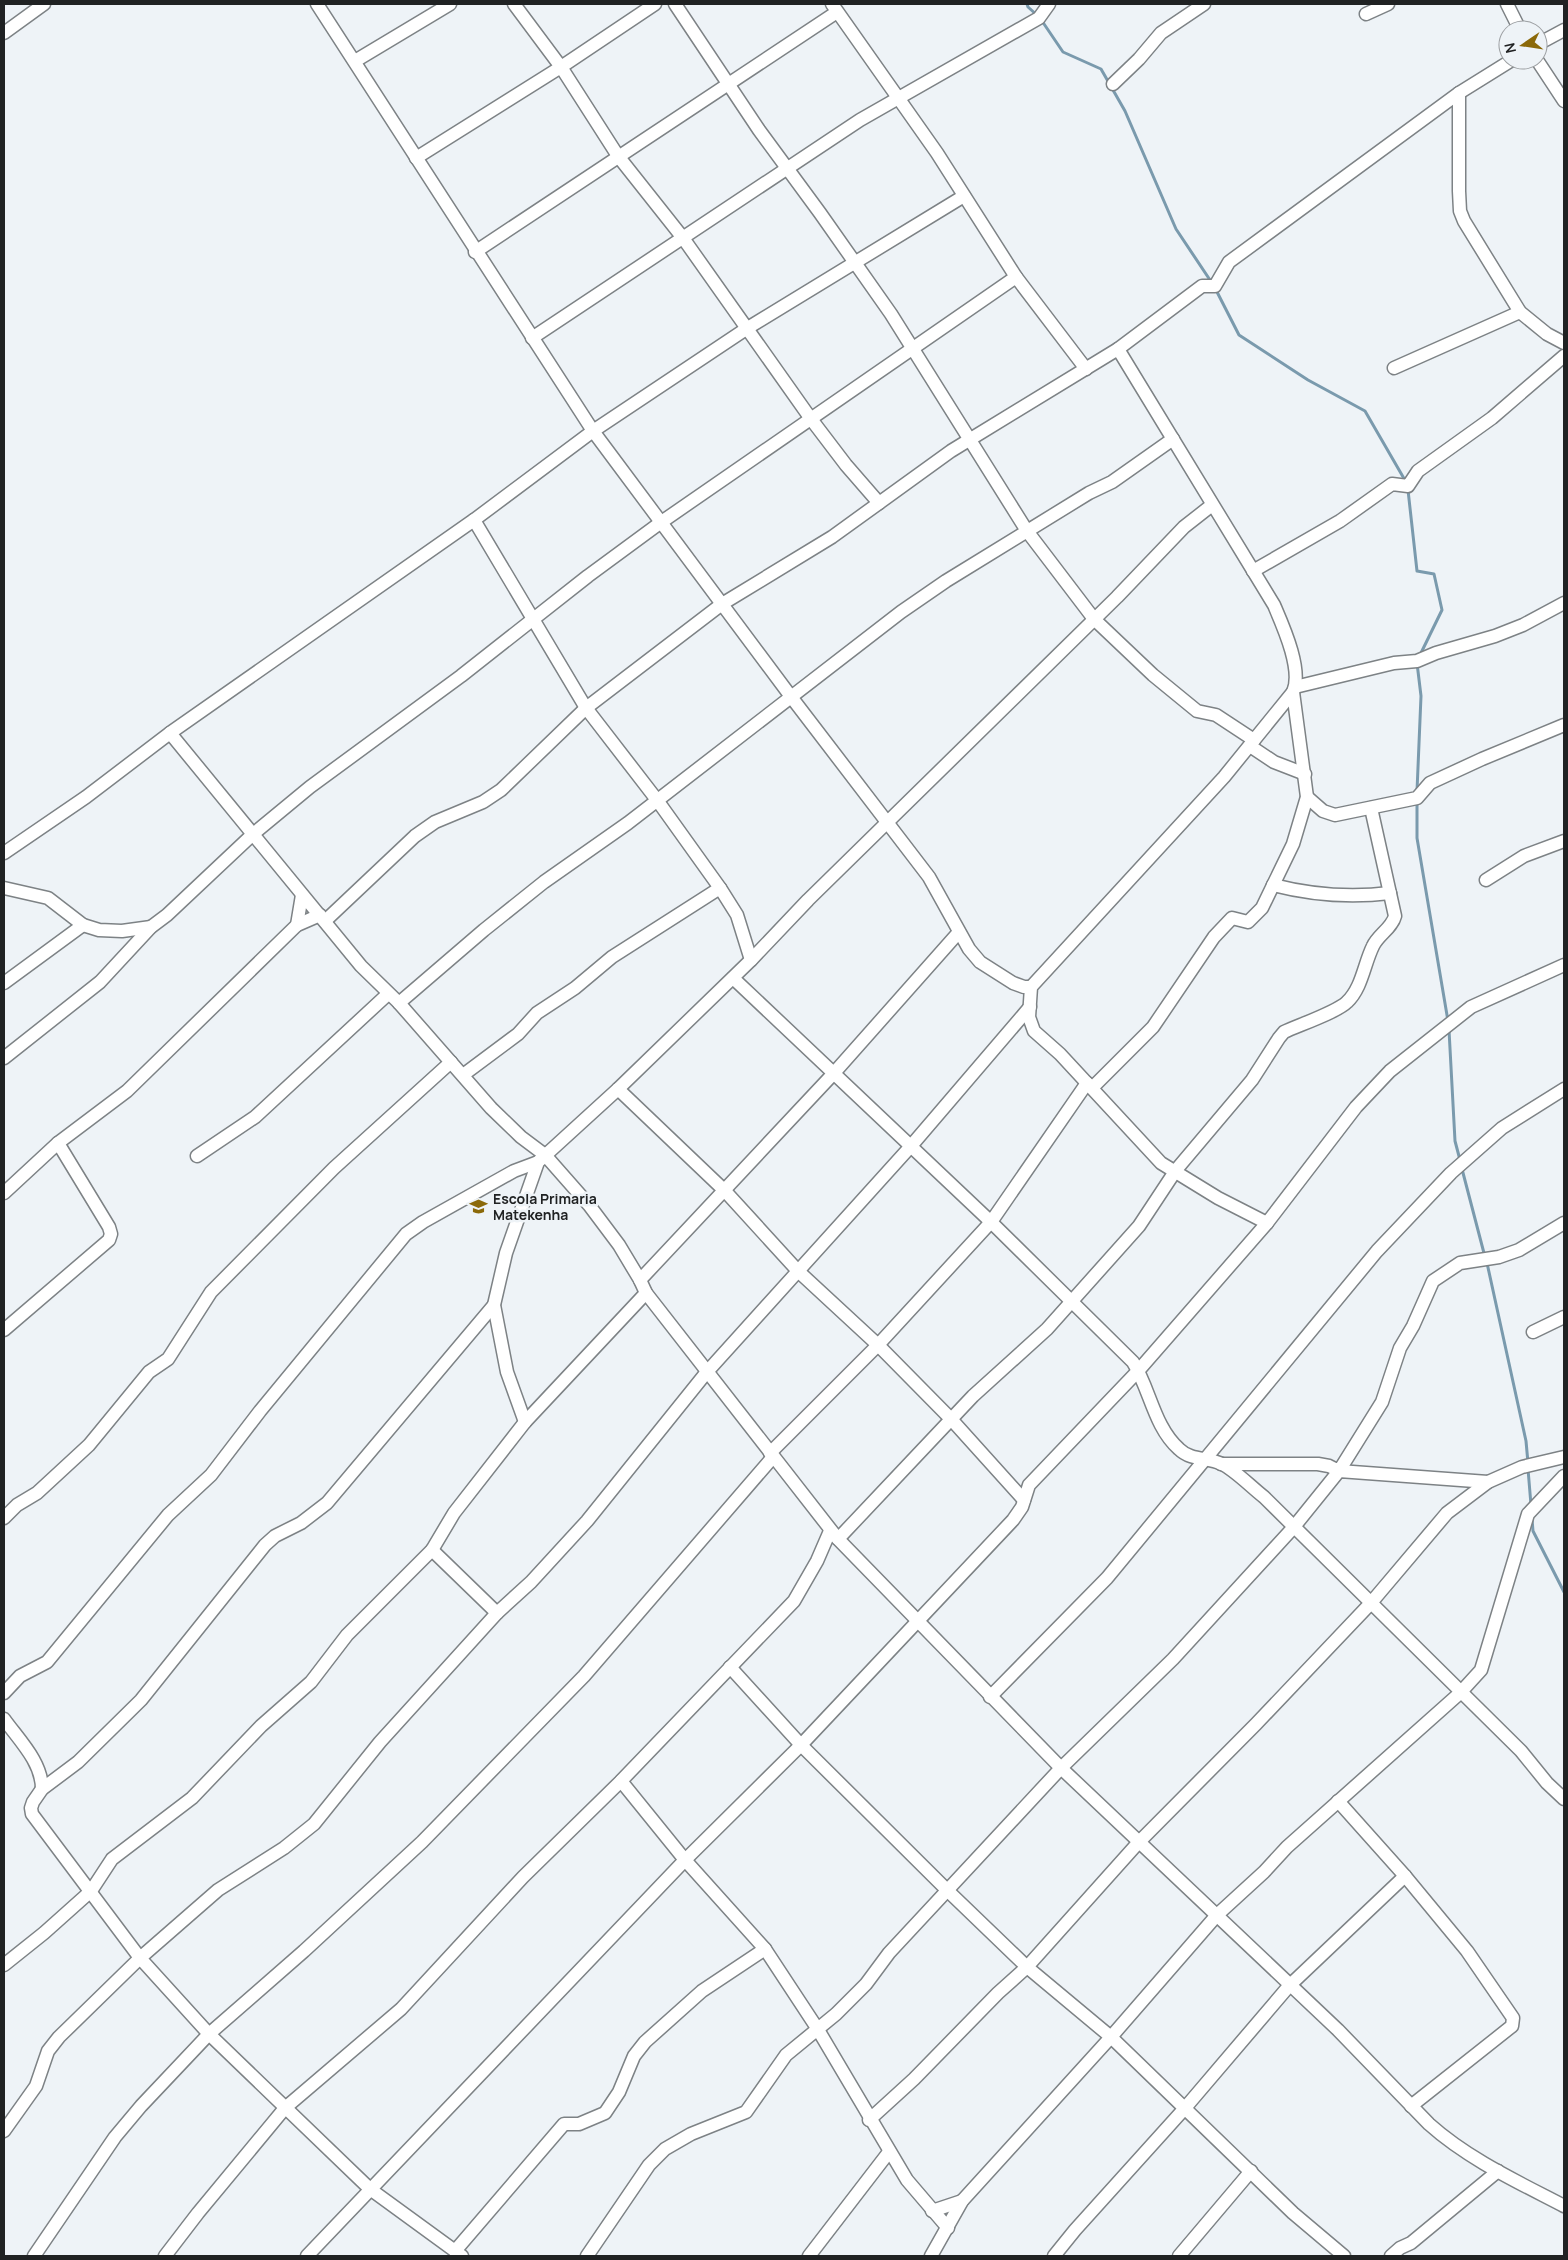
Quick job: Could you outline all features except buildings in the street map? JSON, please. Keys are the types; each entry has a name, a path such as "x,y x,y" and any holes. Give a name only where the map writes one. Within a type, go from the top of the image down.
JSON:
{"street":[{"path":"4,33 44,4"},
{"path":"317,4 475,252 593,431 660,523 929,877 959,932 980,962 1013,983 1030,987"},
{"path":"355,61 450,4"},
{"path":"514,4 561,67 618,156 684,238 746,329 811,419 846,465 879,503"},
{"path":"416,158 561,67 655,4"},
{"path":"675,4 913,348 1027,531 1094,619 1153,674 1197,711 1216,715 1274,762 1305,774"},
{"path":"532,338 787,168 898,98 1039,18 1049,4"},
{"path":"1113,84 1139,59 1161,33 1204,4"},
{"path":"1366,14 1388,4"},
{"path":"1507,4 1515,20"},
{"path":"475,252 728,83 780,51 834,8 898,98 1016,277 1086,369"},
{"path":"1548,39 1564,30"},
{"path":"4,1193 58,1143 127,1091 297,925 322,918 415,836 435,822 483,802 501,790 586,708 722,604 832,537 970,439 1118,349 1202,286 1215,286 1229,262 1459,93 1498,69"},
{"path":"1544,70 1564,101"},
{"path":"1459,93 1460,211 1483,254 1520,312 1547,334 1564,343"},
{"path":"4,853 86,797 170,733 474,520 593,431 746,329 854,261 964,196"},
{"path":"4,1058 100,982 151,928 168,915 252,835 310,787 462,676 532,620 660,523 1016,277"},
{"path":"1394,368 1520,312"},
{"path":"34,2256 115,2137 141,2106 209,2034 304,1951 422,1842 584,1676 772,1455 878,1345 991,1222 1090,1086 1153,1027 1214,937 1233,917 1245,922 1251,921 1262,908 1292,844 1307,797 1294,690 1294,660 1288,636 1274,605 1254,571 1118,349"},
{"path":"1254,571 1340,521 1392,484 1408,486 1418,471 1492,418 1564,356"},
{"path":"398,1003 491,924 792,698 901,612 946,581 1027,531 1089,493 1112,482 1173,438"},
{"path":"4,1693 20,1676 47,1662 168,1515 211,1475 266,1404 406,1234 423,1222 514,1170 541,1158 618,1089 733,978 886,822 1094,619 1184,528 1212,504"},
{"path":"474,520 586,708 657,800 737,915 751,960"},
{"path":"1268,1223 1218,1198 1176,1170 1161,1163 1090,1086 1034,1030 1029,1017 1030,987 1132,879 1224,777 1294,690 1394,663 1417,661 1436,653 1496,636 1523,625 1564,603"},
{"path":"1307,797 1323,811 1335,815 1417,798 1430,783 1482,758 1564,725"},
{"path":"170,733 361,966 398,1003 491,1108 589,1205 619,1245 646,1293 706,1373 834,1535 1061,1768 1338,2030 1444,2138 1498,2171 1564,2206"},
{"path":"165,2256 285,2108 401,2009 523,1877 621,1781 794,1601 834,1535 972,1396 1047,1329 1139,1226 1176,1170 1252,1080 1278,1038 1284,1032 1347,1002 1366,968 1372,948 1394,920 1395,916 1371,808"},
{"path":"1486,880 1524,856 1564,841"},
{"path":"1273,885 1295,891 1330,896 1363,896 1390,893"},
{"path":"4,888 48,898 84,924 99,930 114,931 151,928"},
{"path":"463,1075 518,1034 537,1012 575,988 612,957 720,888"},
{"path":"297,925 302,895"},
{"path":"4,983 84,924"},
{"path":"640,1280 725,1192 959,932"},
{"path":"307,2256 684,1860 801,1745 916,1620 1013,1520 1024,1500 1029,1485 1138,1371 1268,1223 1356,1107 1390,1071 1471,1007 1564,965"},
{"path":"733,978 991,1222 1072,1300 1132,1362 1138,1371 1163,1429 1179,1450 1193,1458 1221,1464 1318,1464 1329,1466 1339,1471 1488,1482"},
{"path":"197,1156 255,1117 388,994"},
{"path":"4,2131 36,2086 48,2051 59,2037 140,1958 218,1890 284,1848 314,1824 380,1742 496,1613 530,1582 588,1521 706,1373 911,1146 1030,1007"},
{"path":"4,1518 89,1445 148,1372 168,1359 211,1292 334,1168 451,1062"},
{"path":"618,1089 725,1192 798,1271 878,1345 951,1419 1024,1500"},
{"path":"990,1697 1107,1578 1377,1251 1451,1173 1502,1128 1564,1089"},
{"path":"4,1330 109,1240 111,1234 109,1227 58,1143"},
{"path":"525,1422 507,1372 494,1305 506,1253 541,1158"},
{"path":"587,2256 654,2160 665,2149 691,2134 746,2112 786,2055 836,2014 866,1984 889,1953 1061,1768 1174,1659 1293,1528 1339,1471 1382,1402 1400,1348 1413,1326 1433,1281 1460,1263 1499,1256 1519,1250 1564,1223"},
{"path":"4,1965 44,1933 91,1891 112,1859 192,1798 261,1726 310,1682 347,1635 432,1550 454,1513 525,1422 646,1293"},
{"path":"494,1305 327,1503 301,1524 275,1536 265,1545 140,1700 78,1762 42,1789 33,1802 32,1814 140,1958 209,2034 370,2189 458,2254 564,2124 579,2124 606,2113 619,2092 634,2056 646,2042 702,1991 765,1949"},
{"path":"1533,1332 1564,1317"},
{"path":"869,2120 914,2079 998,1993 1027,1967 1138,1842 1256,1724 1370,1604 1447,1513 1488,1482 1522,1467 1564,1457"},
{"path":"1221,1464 1264,1497 1293,1528 1520,1751 1546,1783 1564,1799"},
{"path":"931,2256 962,2201 1111,2037 1217,1915 1264,1872 1287,1847 1460,1693 1481,1670 1528,1514 1564,1476"},
{"path":"432,1550 496,1613"},
{"path":"730,1667 801,1745 1027,1967 1111,2037 1293,2213 1344,2256"},
{"path":"4,1719 36,1763 42,1776 42,1789"},
{"path":"621,1781 684,1860 765,1949 817,2028 869,2120 907,2180 948,2228"},
{"path":"1338,1801 1467,1951 1514,2022 1512,2026 1411,2106"},
{"path":"1054,2256 1290,1986 1404,1876"},
{"path":"810,2256 889,2152"},
{"path":"1179,2256 1251,2171"},
{"path":"1391,2256 1400,2248 1411,2243 1498,2171"},
{"path":"932,2211 962,2201"}],"waterway":[{"path":"1027,4 1038,16"},
{"path":"1042,21 1063,52 1101,69 1125,111 1176,229 1212,283"},
{"path":"1215,288 1239,335 1308,380 1365,411 1406,482"},
{"path":"1408,490 1417,571 1434,574 1442,610 1420,655"},
{"path":"1417,663 1421,696 1417,791"},
{"path":"1417,800 1417,838 1448,1021"},
{"path":"1449,1030 1455,1141 1460,1160"},
{"path":"1462,1169 1485,1257"},
{"path":"1487,1263 1526,1441 1528,1463"},
{"path":"1528,1469 1531,1505"},
{"path":"1532,1519 1533,1531 1564,1592"}],"place":[{"name":"Escola Primaria Matekenha","path":"479,1207"}]}
